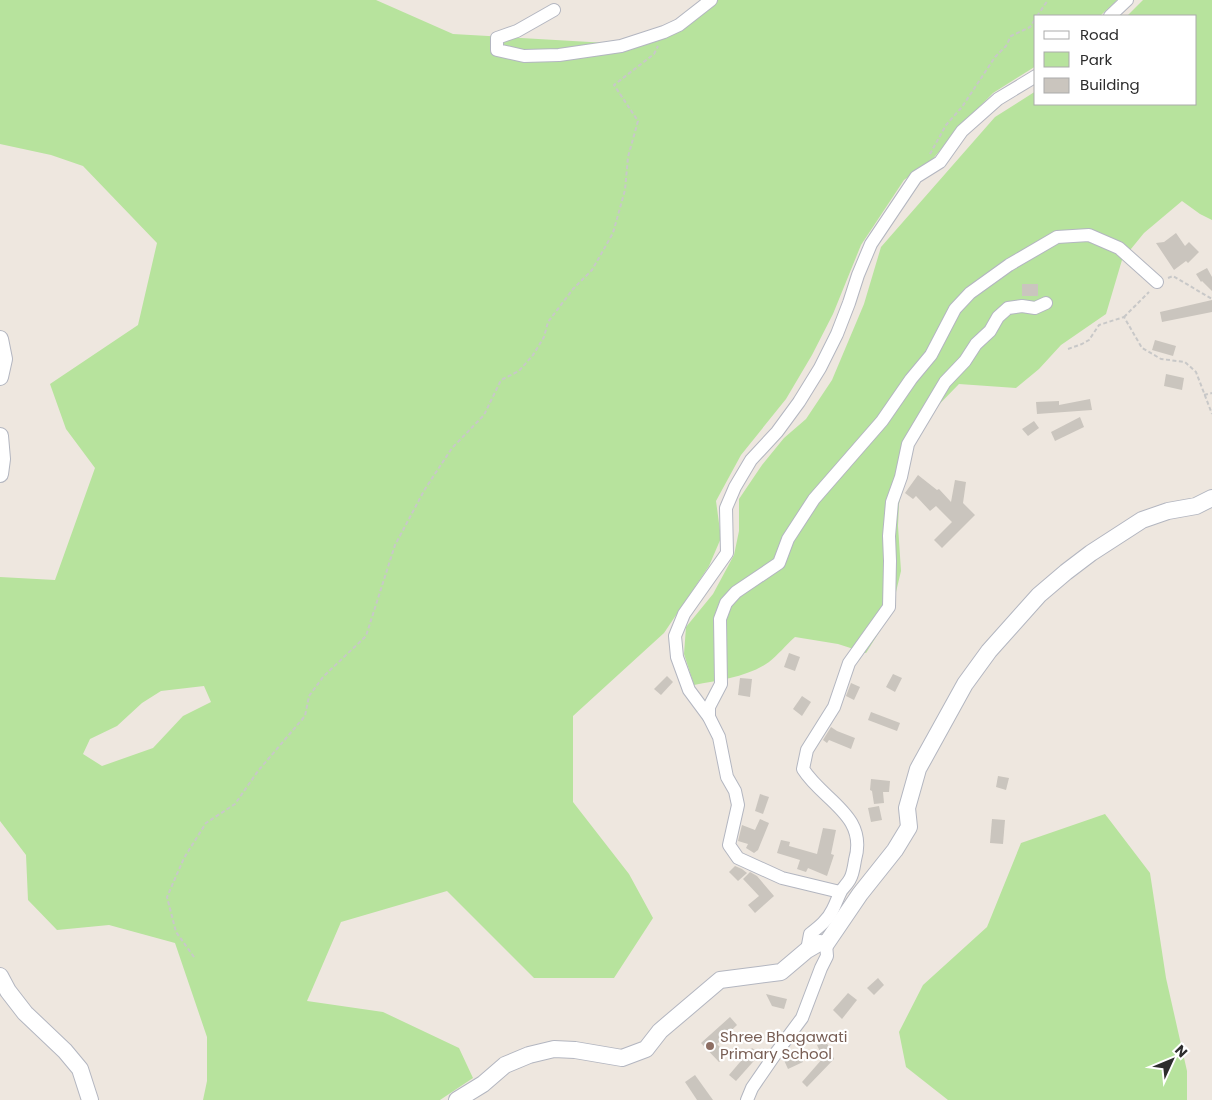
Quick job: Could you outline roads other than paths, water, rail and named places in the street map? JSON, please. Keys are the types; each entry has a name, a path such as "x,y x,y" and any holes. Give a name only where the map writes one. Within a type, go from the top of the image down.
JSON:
{"street":[{"path":"554,10 517,31 497,38 497,50 524,56 559,55 621,46 679,25 711,0"},
{"path":"1111,15 1127,0"},
{"path":"840,892 782,878 738,858 729,845 738,804 735,791 727,777 719,737 709,717 689,690 677,657 675,636 684,614 727,553 726,508 735,487 752,460 799,402 820,368 837,334 871,244 916,177 940,162 962,131 998,99 1034,77"},
{"path":"709,717 709,707 721,684 720,619 726,604 736,592 779,562 788,539 814,499 882,421 911,379 931,355 955,309 970,293 1057,237 1089,235 1119,248 1157,282"},
{"path":"807,950 810,934 822,925 832,911 840,892 850,879 859,842 856,831 837,805 808,778 803,769 807,750 834,707 849,663 870,631 889,607 890,561 888,536 892,502 901,477 908,444 945,382 965,361 976,344 990,331 998,317 1008,308 1022,306 1035,308 1046,303"},
{"path":"0,339 4,359 0,377"},
{"path":"0,436 2,459 0,474"},
{"path":"747,1100 752,1088 802,1018 820,968 827,956 826,944 860,894 895,850 910,827 907,808 918,770 965,684 989,652 1039,595 1091,553 1142,520 1168,511 1196,506 1212,498"},
{"path":"457,1100 483,1084 505,1065 529,1055 554,1049 575,1050 622,1058 646,1049 660,1031 720,980 781,972 807,950 819,943 826,944"},
{"path":"0,976 8,991 25,1013 65,1051 80,1069 90,1100"}],"place":[{"name":"Shree Bhagawati Primary School","path":"710,1046"}]}
